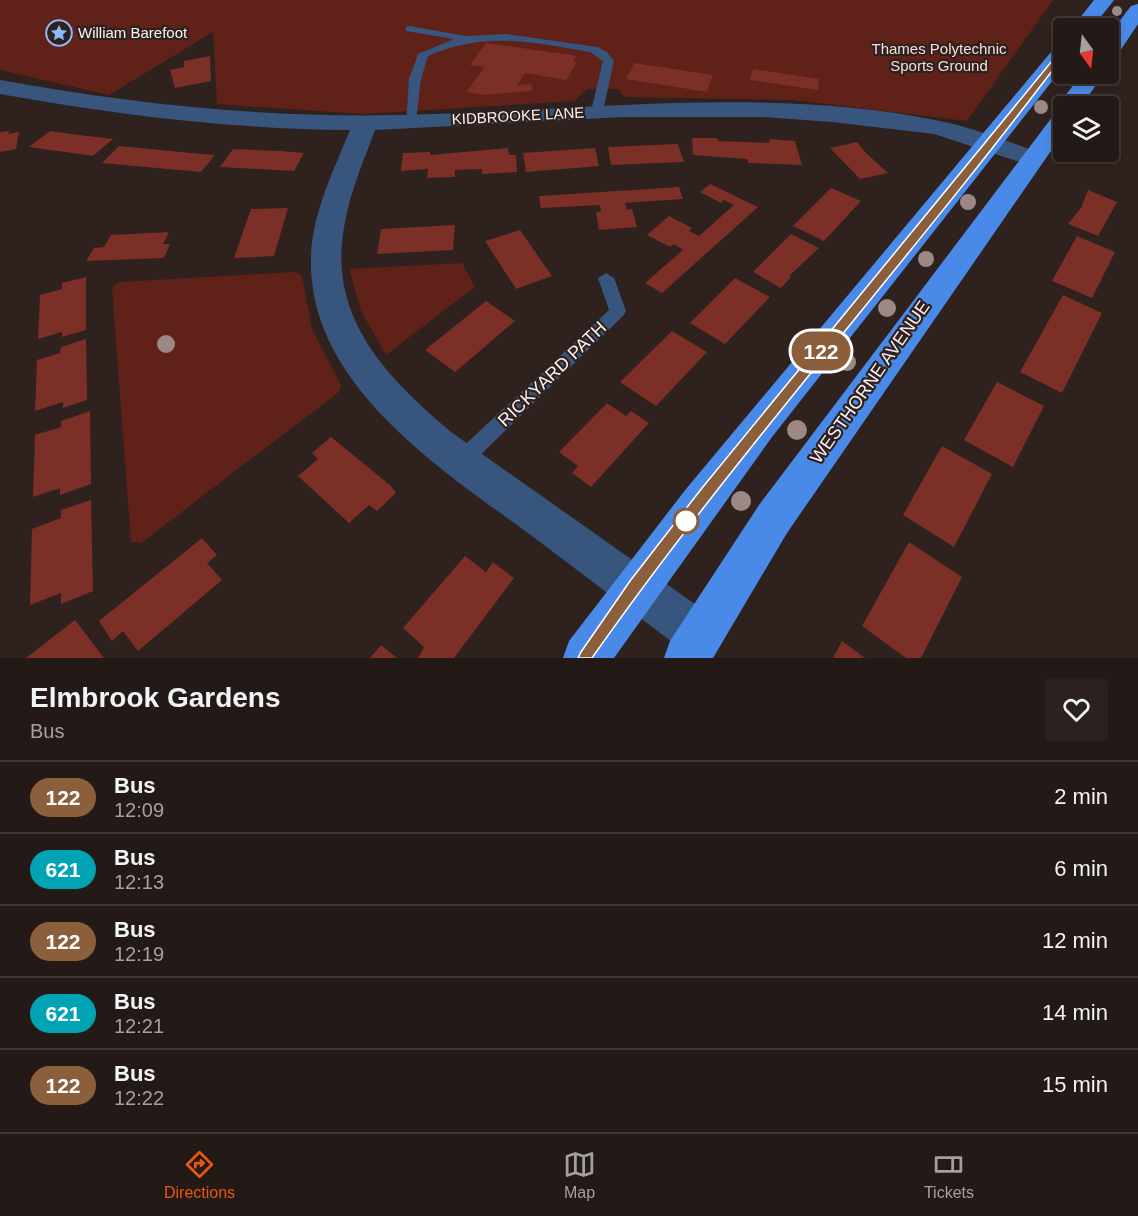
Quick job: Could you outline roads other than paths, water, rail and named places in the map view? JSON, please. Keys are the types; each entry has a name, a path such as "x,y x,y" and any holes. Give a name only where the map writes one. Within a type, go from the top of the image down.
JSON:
{"highway":[{"path":"1090,18 1104,0"},
{"path":"1119,37 1138,10"},
{"path":"586,658 707,493 1053,65"},
{"name":"WESTHORNE AVENUE","path":"694,646 773,519 1053,129"}],"street":[{"name":"KIDBROOKE LANE","path":"0,87 95,104 168,113 365,123 597,111 735,109 861,117 956,132 1032,158"},
{"path":"365,123 332,214 326,258 331,299 345,337 375,383 415,425 461,461 636,587 694,646"}],"lane":[{"path":"410,28 470,38"},
{"path":"410,122 415,79 423,54 447,42 498,36 593,48 603,54 609,61 597,111"},
{"name":"RICKYARD PATH","path":"461,461 618,311 606,278"}],"place":[{"name":"William Barefoot","path":"59,33"}],"park label":[{"name":"Thames Polytechnic Sports Ground","path":"939,58"}]}
